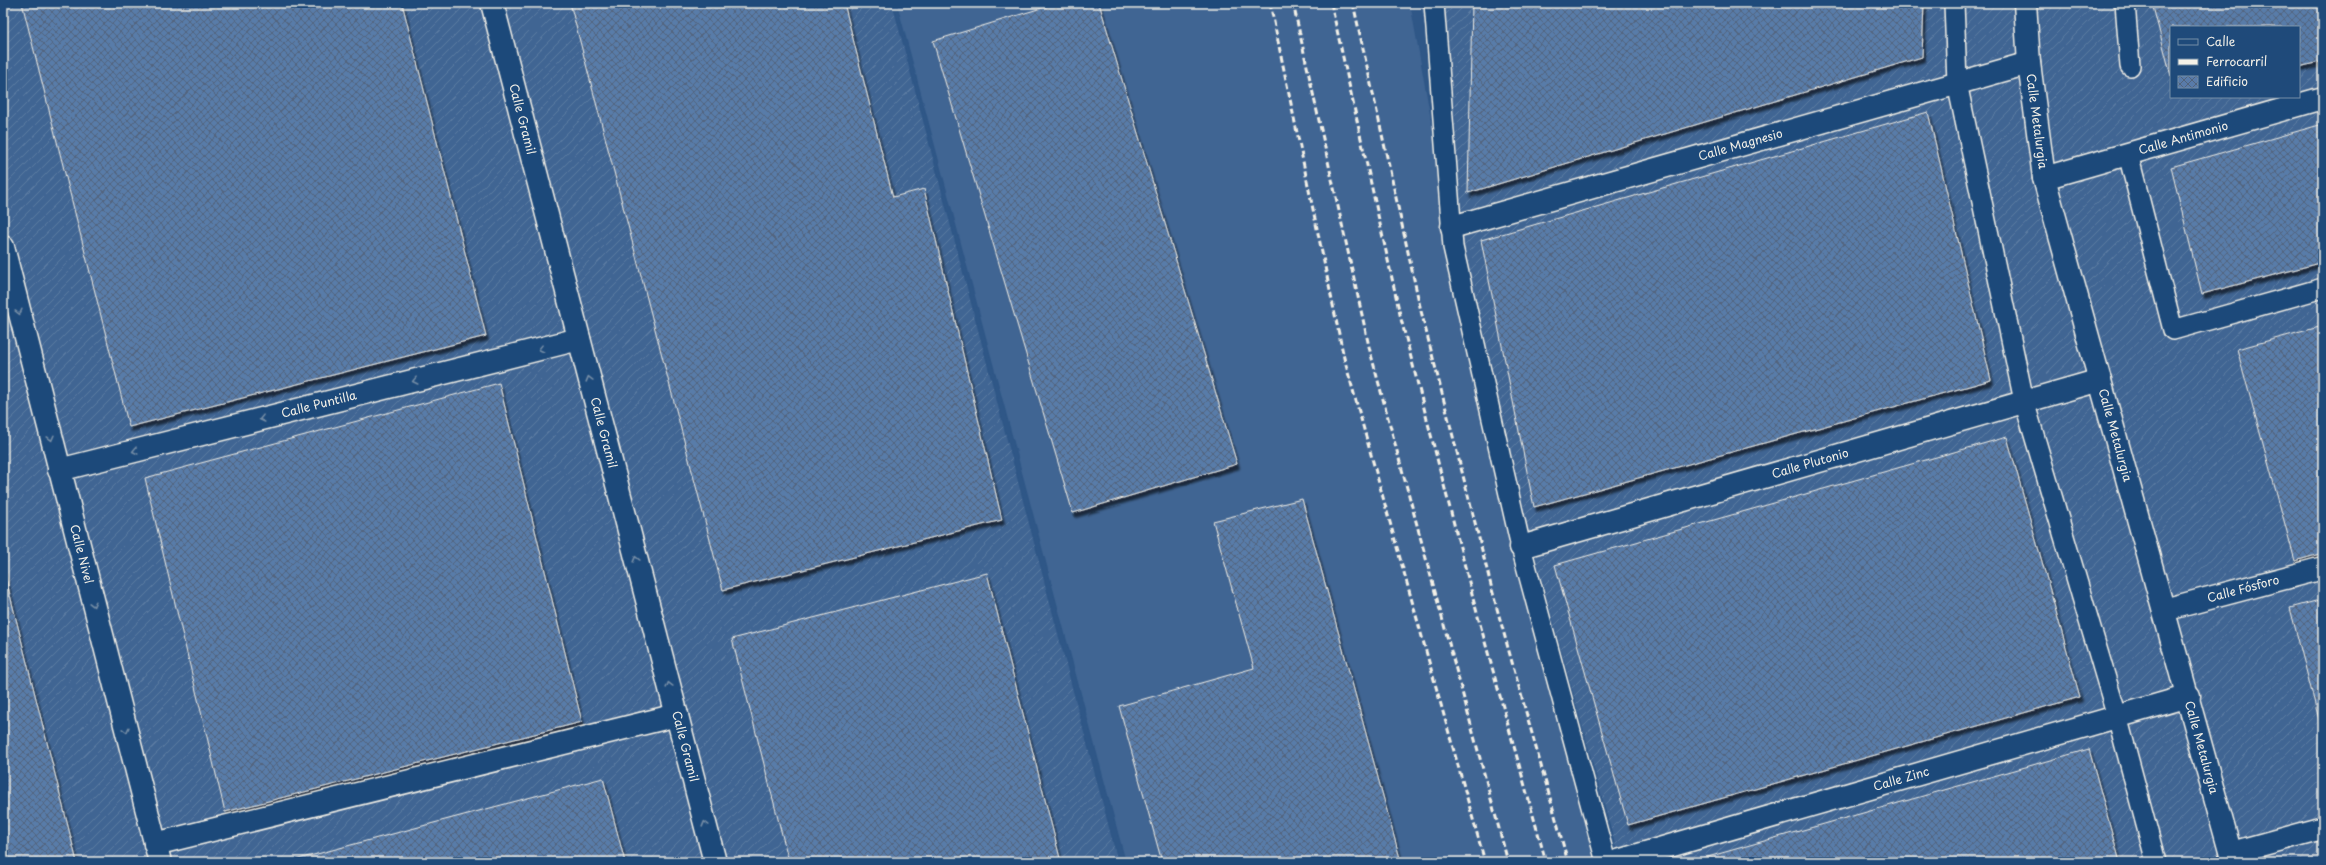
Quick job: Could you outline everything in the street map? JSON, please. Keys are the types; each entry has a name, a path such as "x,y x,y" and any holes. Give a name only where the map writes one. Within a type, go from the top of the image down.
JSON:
{"street":[{"name":"Calle Gramil","path":"492,3 715,862"},
{"name":"Calle Metalurgia","path":"2025,3 2028,63 2044,178 2189,696 2232,858"},
{"name":"Calle Magnesio","path":"1452,227 2028,63"},
{"name":"Calle Antimonio","path":"2044,178 2323,98"},
{"name":"Calle Nivel","path":"3,247 158,853"},
{"name":"Calle Puntilla","path":"59,470 579,339"},
{"name":"Calle Plutonio","path":"1521,547 2100,380"},
{"name":"Calle Fósforo","path":"2164,610 2323,568"},
{"name":"Calle Zinc","path":"1614,862 2189,696"},
{"path":"158,853 676,715"},
{"path":"2232,858 2323,828"}],"lane":[{"path":"1434,3 1453,247 1521,547 1606,862"},
{"path":"1954,3 1957,83 2024,401 2118,716 2156,862"},
{"path":"2124,3 2130,66"},
{"path":"2128,154 2172,330 2323,288"}],"shaded area":[{"path":"3,3 892,3 1118,862 3,862"},
{"path":"897,3 1410,3 1472,348 1614,862 1126,862"},
{"path":"1421,3 2323,3 2323,862 1620,862 1482,365 1456,201"}],"building":[{"path":"22,3 402,3 486,336 129,427"},
{"path":"570,3 844,3 893,197 924,189 1002,520 723,590"},
{"path":"1058,3 1099,3 1237,464 1073,513 933,41"},
{"path":"1472,3 1924,3 1922,57 1468,193"},
{"path":"2152,3 2323,3 2323,61 2300,67 2300,26 2170,26 2170,72"},
{"path":"1928,112 1991,380 1534,507 1481,240"},
{"path":"2323,124 2323,262 2202,294 2171,167"},
{"path":"2323,326 2323,553 2295,561 2237,349"},
{"path":"499,383 582,722 225,812 145,478"},
{"path":"2007,437 2080,697 1628,825 1555,565"},
{"path":"1302,499 1401,862 1162,862 1119,706 1254,668 1213,521"},
{"path":"3,567 77,862 3,862"},
{"path":"987,573 1061,862 789,862 732,639"},
{"path":"2323,599 2323,735 2290,608"},
{"path":"2089,749 2120,862 1690,862"},
{"path":"603,778 625,862 287,862"}],"railway":[{"path":"1270,3 1344,358 1485,862"},
{"path":"1293,3 1370,351 1508,862"},
{"path":"1331,3 1401,319 1477,613 1546,862"},
{"path":"1353,3 1421,311 1496,605 1568,862"}]}
